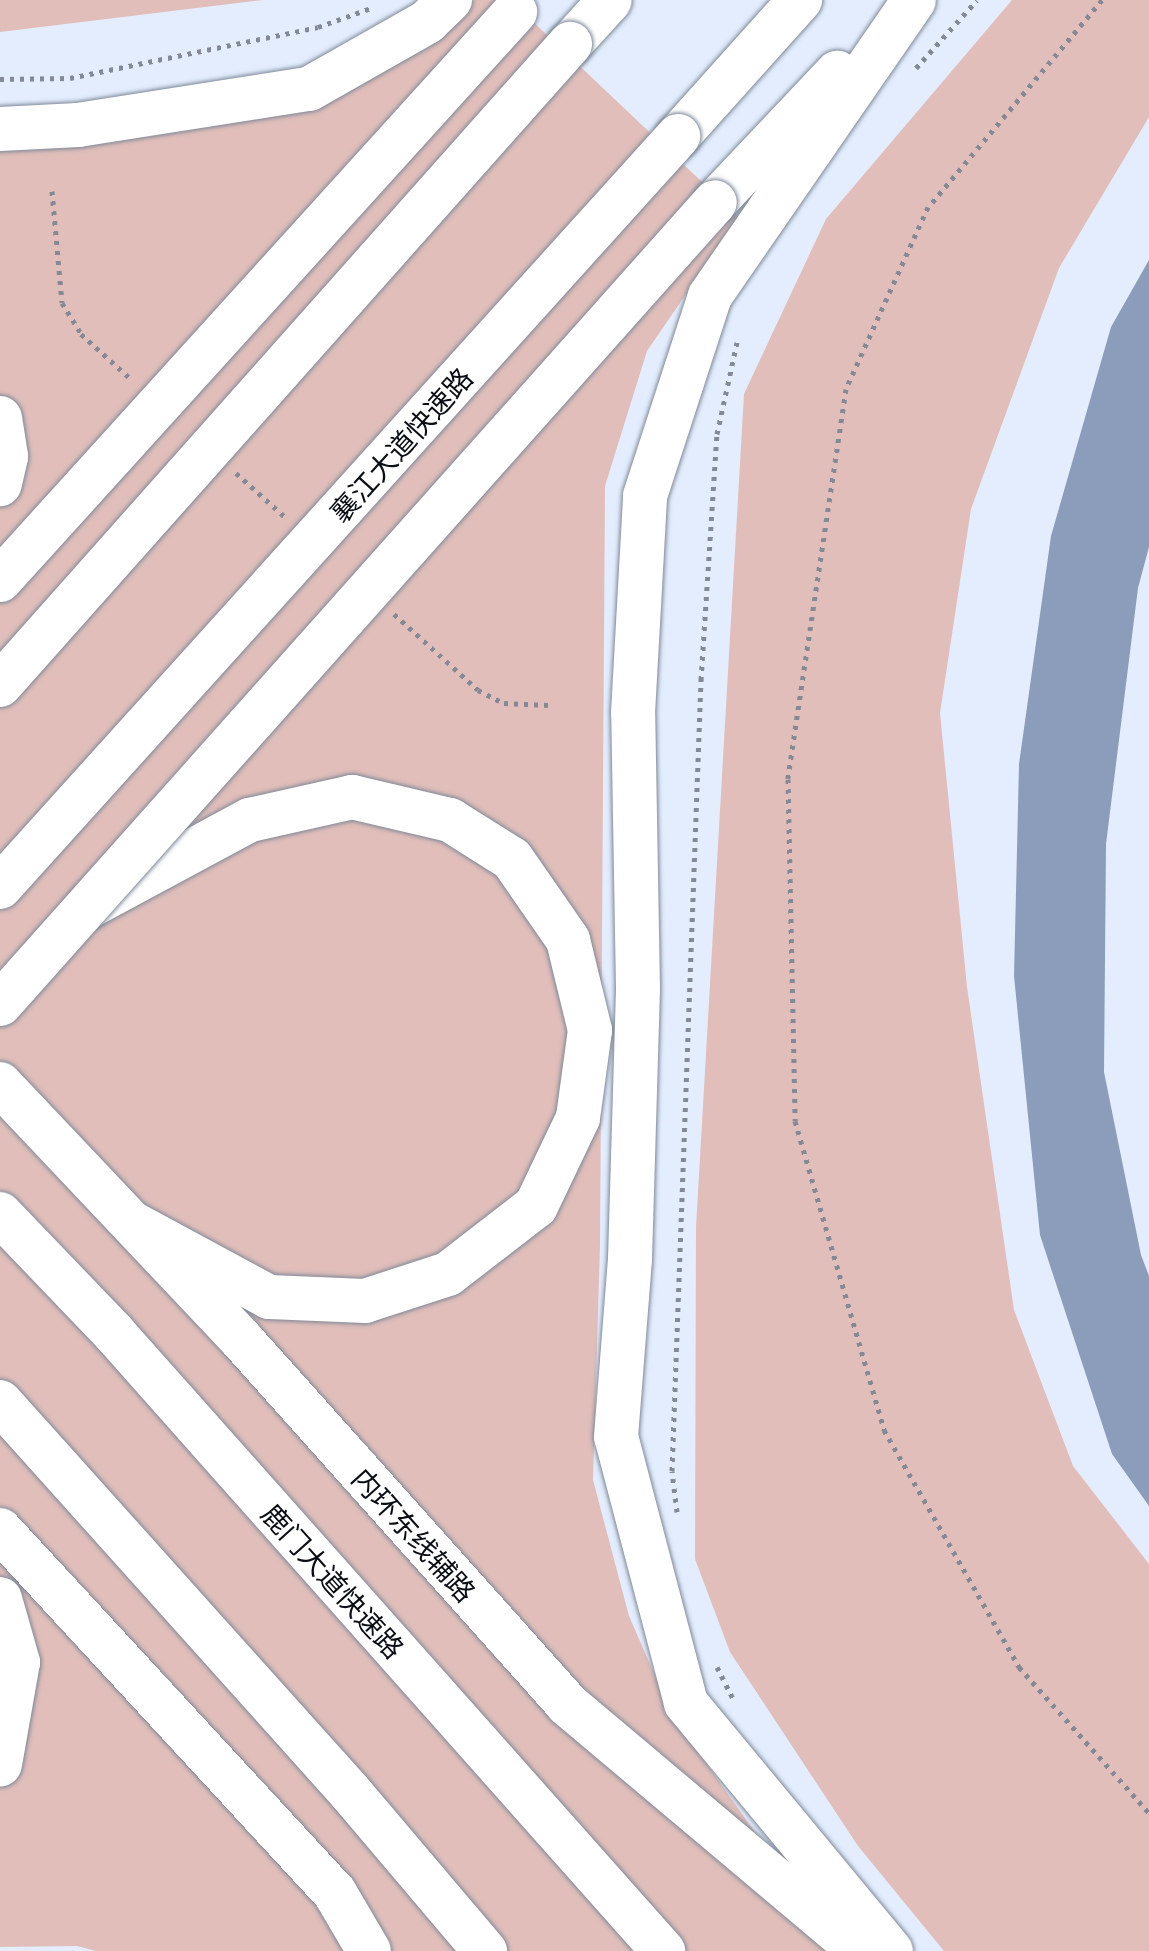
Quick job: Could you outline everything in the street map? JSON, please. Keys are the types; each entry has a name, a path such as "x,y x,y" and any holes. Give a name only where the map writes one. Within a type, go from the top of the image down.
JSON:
{"main road":[{"path":"0,129 78,125 309,89 427,22 450,0"},
{"path":"0,685 610,0"},
{"name":"襄江大道快速路","path":"0,887 800,0"},
{"path":"0,1004 715,202 907,0"},
{"path":"891,1951 686,1703 616,1437 630,1259 636,1068 638,989 633,713 645,496 710,296 914,0"},
{"path":"0,580 520,6"},
{"path":"0,418 6,457 0,484"},
{"path":"88,908 250,820 352,797 450,820 512,859 568,940 590,1030 578,1118 536,1206 448,1274 365,1301 269,1297 134,1224"},
{"name":"内环东线辅路","path":"0,1084 241,1339 567,1704 860,1951"},
{"name":"鹿门大道快速路","path":"0,1214 114,1333 663,1951"},
{"path":"0,1402 350,1792 485,1951"},
{"path":"0,1530 335,1893 369,1951"},
{"path":"0,1599 18,1662 0,1764"}],"path":[{"path":"908,76 977,0"},
{"path":"1102,0 928,207 846,389 788,779 795,1121 884,1430 1019,1667 1149,1813"},
{"path":"0,79 70,78 318,27 378,5"},
{"path":"52,191 62,303 81,334 139,386"},
{"path":"678,1518 672,1471 701,680 717,434 739,335"},
{"path":"233,470 291,522"},
{"path":"385,606 478,690 504,703 548,705"},
{"path":"710,1653 737,1708"}],"shaded area":[{"path":"0,0 263,0 0,32"},
{"path":"474,0 510,0 739,217 647,351 605,486 600,1245 593,1480 629,1616 673,1717 755,1832 861,1951 96,1951 77,1946 0,1947 0,146 318,103 426,49"},
{"path":"1012,0 1149,0 1149,117 1059,268 971,509 940,713 967,987 1014,1310 1073,1466 1149,1564 1149,1951 944,1951 858,1846 730,1652 695,1559 696,1227 744,394 826,219"}],"water":[{"path":"1149,260 1149,547 1138,588 1106,844 1104,1072 1141,1255 1149,1276 1149,1506 1112,1454 1040,1235 1014,976 1019,764 1051,536 1111,327"}]}
